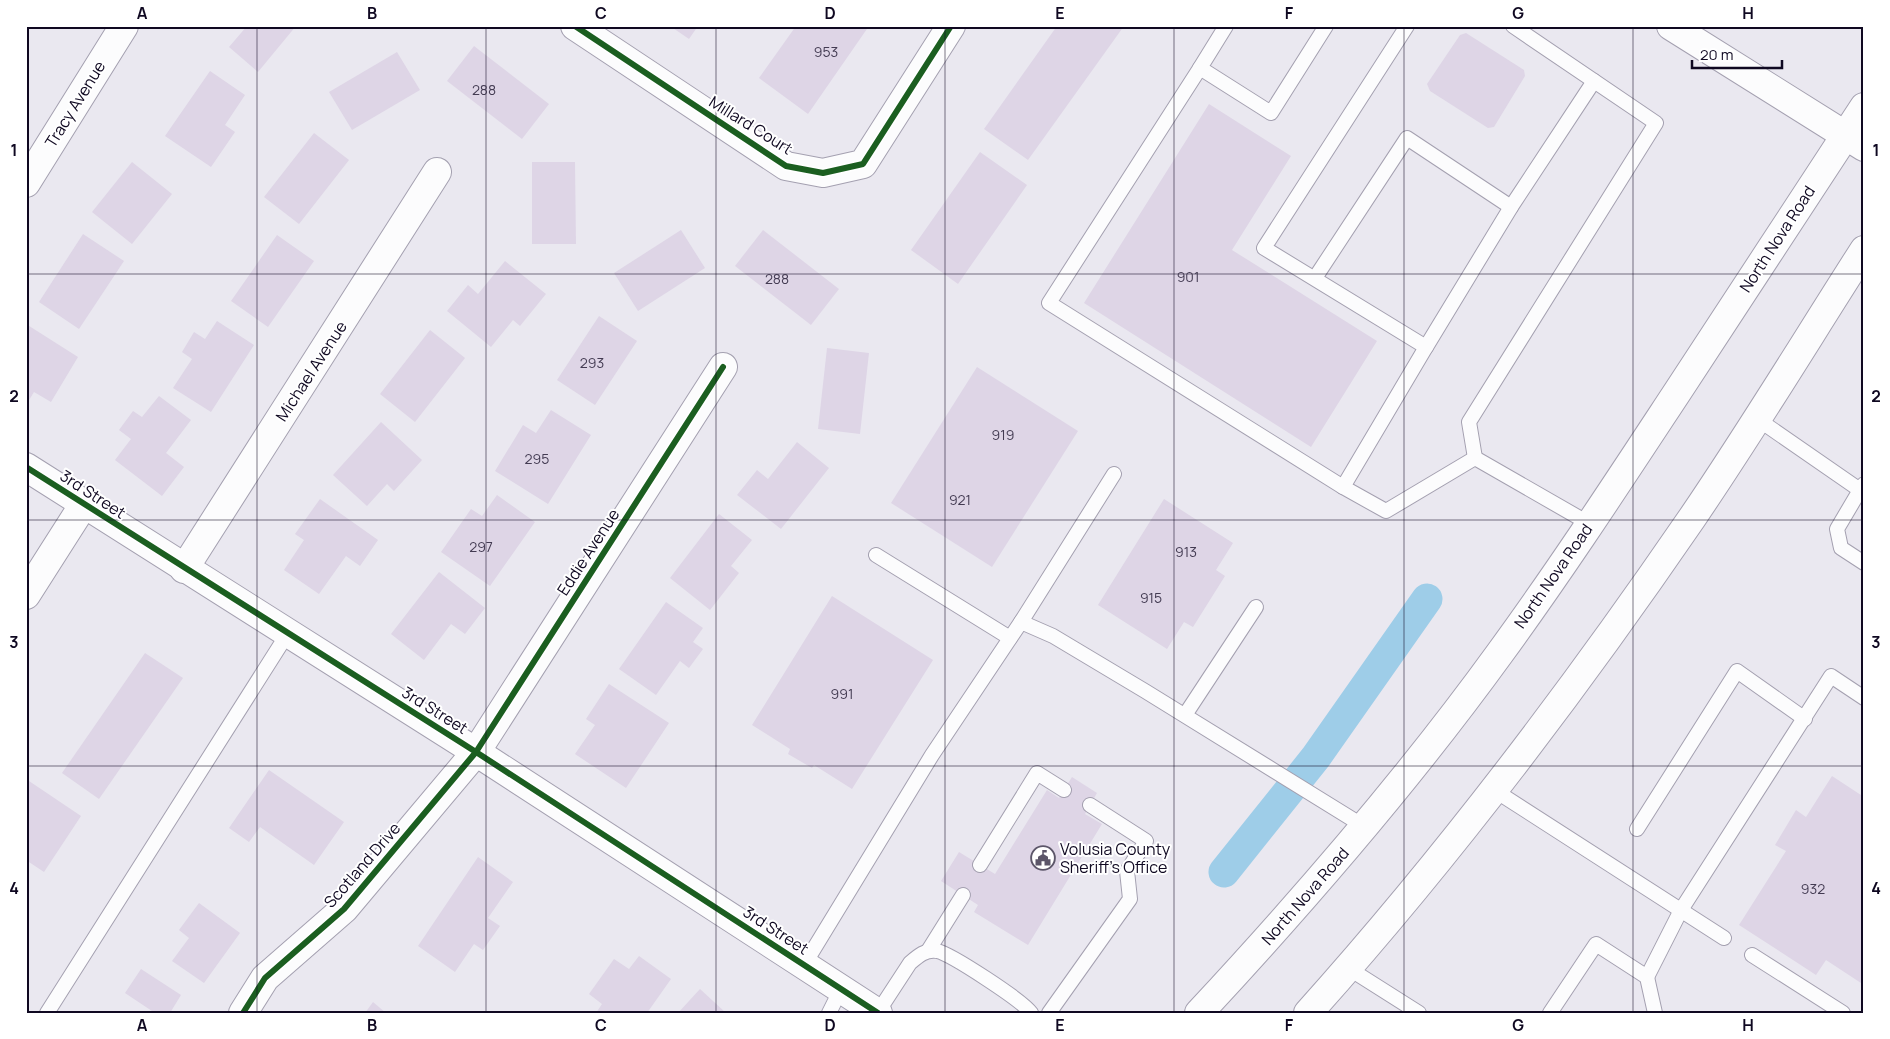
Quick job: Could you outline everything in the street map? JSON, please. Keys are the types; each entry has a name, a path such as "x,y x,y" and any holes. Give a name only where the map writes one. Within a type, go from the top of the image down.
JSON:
{"street":[{"name":"Tracy Avenue","path":"26,183 124,26"},
{"name":"Millard Court","path":"575,26 786,166 823,173 862,164 951,26"},
{"path":"1671,26 1854,141"},
{"name":"North Nova Road","path":"1199,1013 1273,934 1358,822 1419,760 1494,661 1854,141 1864,107"},
{"name":"Michael Avenue","path":"184,569 437,172"},
{"path":"1308,1013 1443,855 1575,683 1693,516 1864,250"},
{"name":"Eddie Avenue","path":"476,752 723,367"},
{"name":"3rd Street","path":"26,467 184,569 476,752 804,965 835,1001 878,1013"},
{"path":"26,595 84,504"},
{"name":"Scotland Drive","path":"243,1013 265,978 344,910 476,752"}],"lane":[{"path":"1226,26 1049,303 1343,487 1386,511 1475,458"},
{"path":"1200,68 1270,114 1326,26"},
{"path":"1407,26 1264,248 1426,347"},
{"path":"1475,458 1469,422 1656,123 1513,26"},
{"path":"1343,487 1511,207 1594,81"},
{"path":"1315,278 1407,138 1511,207"},
{"path":"1756,418 1862,487 1836,528 1841,548 1864,563"},
{"path":"1475,458 1590,524"},
{"path":"804,965 932,755 1021,622 1114,474"},
{"path":"876,555 1010,638"},
{"path":"1185,715 1256,607"},
{"path":"1021,622 1052,636 1185,715 1358,822"},
{"path":"47,1013 288,633"},
{"path":"1637,829 1737,671 1805,719"},
{"path":"1654,1013 1647,977 1681,910 1831,676 1864,698"},
{"path":"980,865 1036,773 1064,790"},
{"path":"1494,790 1724,938"},
{"path":"1049,1013 1130,898 1127,871 1146,841 1090,805"},
{"path":"928,951 963,895"},
{"path":"1550,1013 1596,944 1647,977"},
{"path":"878,1013 910,963 917,956 928,951 938,951 950,957 1018,999 1031,1013"},
{"path":"1752,954 1837,1011"},
{"path":"1348,968 1419,1013"}],"building":[{"path":"247,26 296,26 258,72 229,47"},
{"path":"670,26 698,26 689,39"},
{"path":"796,26 869,26 808,114 759,78"},
{"path":"1057,26 1124,26 1028,160 984,129"},
{"path":"1466,33 1524,70 1525,76 1494,127 1488,128 1430,91 1427,84 1460,35"},
{"path":"474,46 549,104 522,139 447,81"},
{"path":"397,52 420,90 352,130 329,92"},
{"path":"210,71 245,95 225,125 235,132 211,167 165,136"},
{"path":"1209,104 1291,156 1232,250 1377,341 1311,447 1084,303"},
{"path":"314,133 349,160 299,224 264,197"},
{"path":"980,152 1027,185 958,284 911,250"},
{"path":"132,162 172,194 132,244 92,212"},
{"path":"532,162 575,162 576,244 532,244"},
{"path":"681,230 705,268 638,311 614,273"},
{"path":"763,230 839,289 811,325 735,266"},
{"path":"83,234 124,261 79,329 39,302"},
{"path":"277,235 314,261 268,327 231,301"},
{"path":"505,261 546,294 520,326 513,320 491,347 447,311 468,285 478,294"},
{"path":"599,316 637,341 595,405 557,380"},
{"path":"217,321 254,345 211,412 173,388 192,359 182,352 194,332 205,339"},
{"path":"26,324 78,357 51,402 34,392 26,405"},
{"path":"430,330 465,358 415,422 380,394"},
{"path":"827,348 869,353 860,434 818,429"},
{"path":"977,367 1078,431 992,567 891,503"},
{"path":"159,396 191,420 166,453 184,467 162,496 115,460 131,439 119,430 133,411 142,417"},
{"path":"551,410 591,435 548,504 495,471 523,425 536,433"},
{"path":"381,422 422,460 394,491 387,484 367,506 333,475"},
{"path":"797,442 829,468 781,529 737,495 757,470 768,479"},
{"path":"497,495 535,522 490,586 441,552 471,509 482,516"},
{"path":"320,499 378,540 360,566 346,556 319,594 284,570 304,540 295,534"},
{"path":"1164,499 1233,543 1216,570 1225,576 1193,627 1184,622 1167,649 1098,605"},
{"path":"719,514 752,540 731,566 739,573 710,610 670,578"},
{"path":"439,572 485,608 465,634 451,624 424,660 391,634"},
{"path":"832,596 933,660 852,789 814,765 812,768 788,754 790,749 752,725"},
{"path":"666,602 703,628 693,642 703,649 689,668 680,661 656,695 619,669"},
{"path":"145,653 183,678 99,799 62,773"},
{"path":"609,684 669,723 626,788 575,754 595,725 586,719"},
{"path":"269,770 344,822 314,865 260,827 249,842 229,828"},
{"path":"1832,776 1864,797 1864,985 1826,960 1816,975 1739,925 1786,851 1775,845 1796,810 1806,817"},
{"name":"Volusia County Sheriff's Office","path":"1072,777 1097,793 1085,814 1102,824 1028,945 974,912 978,905 941,881 959,852 995,874 1047,790 1059,798"},
{"path":"26,779 81,816 44,872 26,860"},
{"path":"478,857 513,882 488,918 500,926 483,950 474,944 455,972 418,946"},
{"path":"199,903 240,933 204,983 172,961 189,938 179,930"},
{"path":"639,956 671,979 647,1013 596,1013 602,1004 589,994 614,959 629,969"},
{"path":"141,969 181,995 170,1013 155,1013 125,993"},
{"path":"700,989 726,1013 678,1013"},
{"path":"373,1002 386,1013 365,1013"}],"waterway":[{"path":"1224,872 1316,757 1427,599"}],"cycle path":[{"path":"575,26 786,166 823,173 863,164 951,26"},
{"path":"243,1013 265,978 344,909 476,752 723,367"},
{"path":"26,467 476,752 878,1013"}],"place":[{"name":"Volusia County Sheriff's Office","path":"1043,858"}]}
